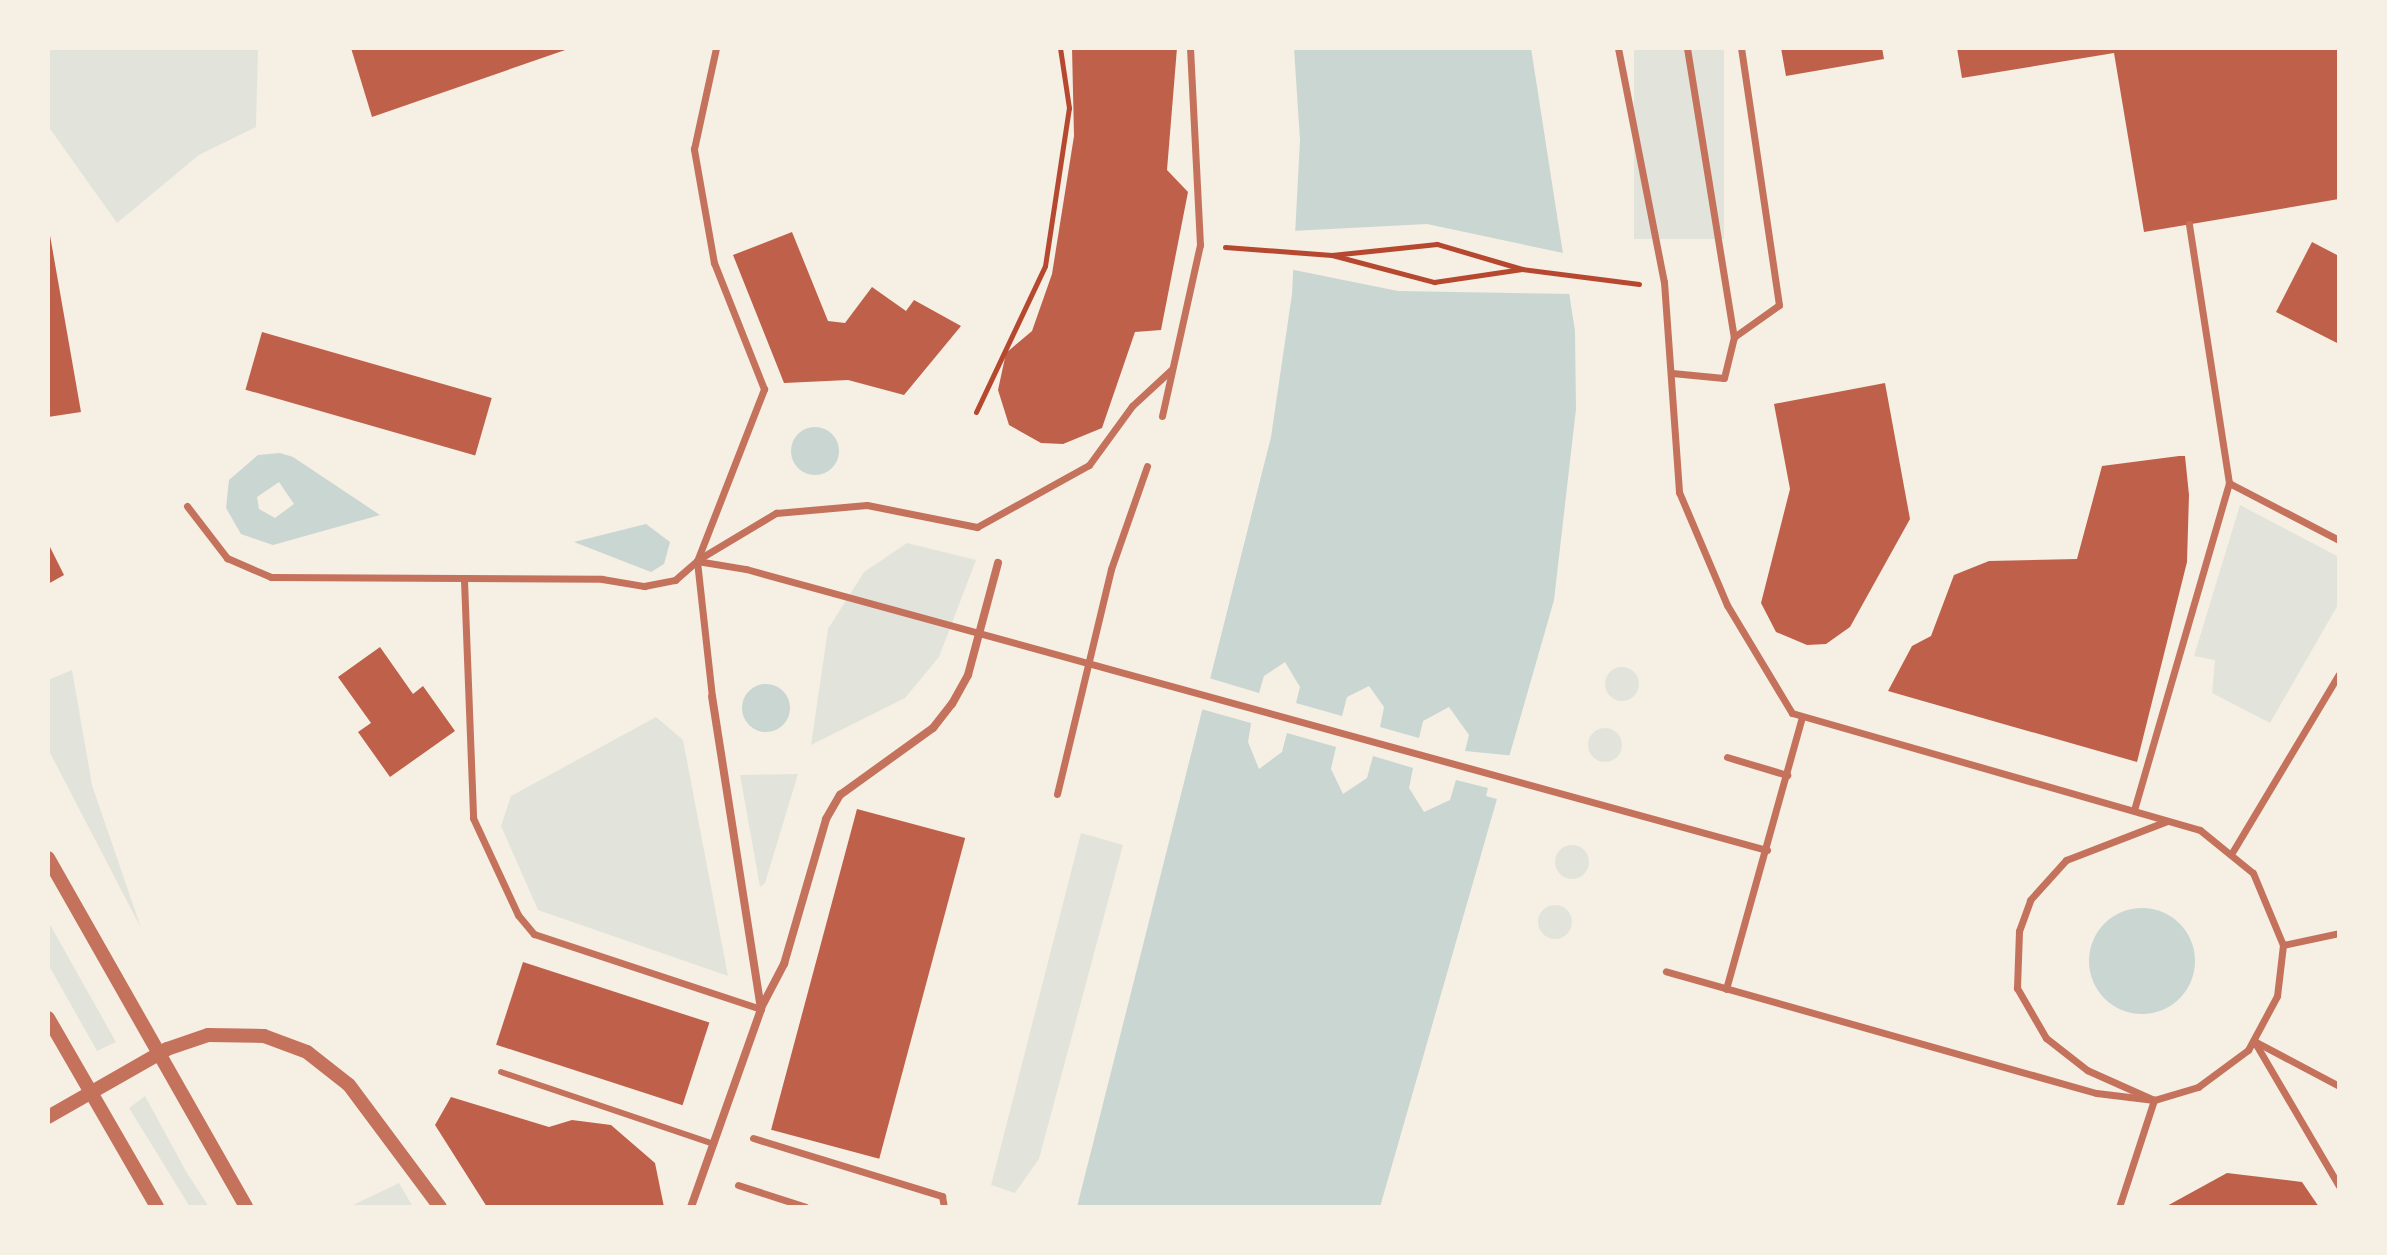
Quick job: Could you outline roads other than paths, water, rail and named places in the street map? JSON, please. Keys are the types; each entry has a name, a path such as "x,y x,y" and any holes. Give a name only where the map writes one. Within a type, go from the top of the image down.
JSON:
{"street":[{"path":"716,48 694,149 714,263 764,389 697,561 712,697 761,1009"},
{"path":"1162,416 1200,245 1190,48"},
{"path":"1618,48 1664,282 1679,492 1727,605 1792,713 2169,820 2233,851 2268,896 2283,945 2277,996 2254,1041 2209,1081 2154,1100 2096,1093 1666,971"},
{"path":"1672,373 1724,378 1734,337 1687,48"},
{"path":"1734,337 1779,305 1741,48"},
{"path":"2134,810 2229,483 2189,224"},
{"path":"187,506 227,558 271,577 644,586 675,580 697,561 776,513 867,505 977,527 1089,465 1132,406 1172,369"},
{"path":"1057,794 1111,569 1147,466"},
{"path":"2229,483 2339,540"},
{"path":"697,561 746,569 1767,850"},
{"path":"691,1207 761,1009 784,964 826,819 840,795 933,728 952,704 968,675 998,563"},
{"path":"464,580 473,818 518,915 534,934 761,1009"},
{"path":"2233,851 2339,674"},
{"path":"1726,989 1802,717"},
{"path":"1727,757 1787,775"},
{"path":"2154,1100 2087,1070 2046,1038 2017,988 2017,950 2030,900 2066,860 2169,820"},
{"path":"48,858 246,1207"},
{"path":"2283,945 2339,933"},
{"path":"48,1018 157,1207"},
{"path":"48,1117 167,1049 208,1035 264,1036 330,1068 416,1170 440,1207"},
{"path":"2254,1041 2339,1086"},
{"path":"2254,1041 2339,1186"},
{"path":"2119,1207 2154,1100"},
{"path":"753,1138 942,1196 944,1207"},
{"path":"738,1185 806,1207"}],"lane":[{"path":"501,1072 714,1144"}]}
